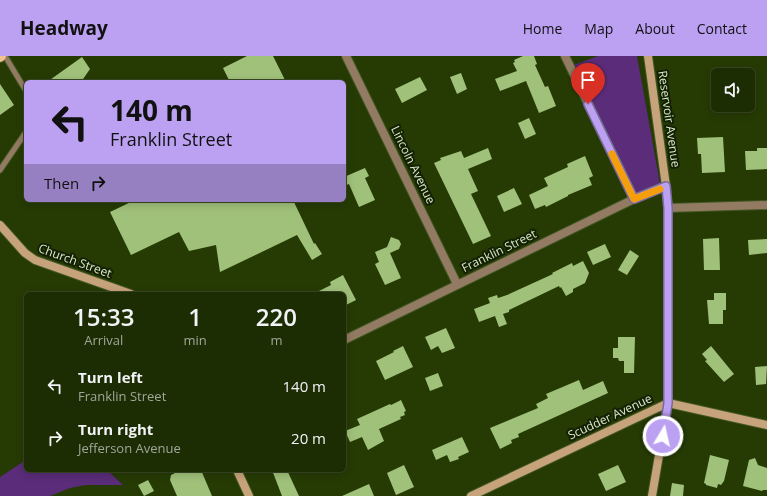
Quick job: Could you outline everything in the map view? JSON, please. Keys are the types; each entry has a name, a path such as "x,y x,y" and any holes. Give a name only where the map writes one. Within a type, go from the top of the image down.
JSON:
{"street":[{"name":"Lincoln Avenue","path":"346,56 457,284"},
{"path":"565,56 634,199"},
{"name":"Reservoir Avenue","path":"648,56 668,208 668,403 652,496"},
{"name":"Franklin Street","path":"346,339 634,199 666,186"},
{"path":"668,208 767,205"},
{"name":"Church Street","path":"0,225 25,253 35,260 125,292"},
{"name":"Scudder Avenue","path":"471,496 668,403 767,425"},
{"path":"238,472 249,496"}],"lane":[{"path":"5,56 24,88"},
{"path":"0,170 24,135"}],"shaded area":[{"path":"598,56 637,56 660,184 637,194 574,65"},
{"path":"24,461 24,472 109,472 123,485 86,485 70,488 50,496 0,496 0,477"}],"building":[{"path":"247,56 273,56 285,80 229,80 223,68"},
{"path":"523,56 534,56 537,64 535,65 545,87 548,86 556,106 539,113 526,81 500,91 495,79 517,71 513,63 515,62 514,60"},
{"path":"82,57 90,69 82,80 50,80"},
{"path":"461,73 467,89 457,94 450,77"},
{"path":"420,77 427,90 402,103 395,89"},
{"path":"0,84 14,105 0,115"},
{"path":"529,118 536,134 525,139 518,123"},
{"path":"723,137 725,172 702,173 701,154 698,154 697,138"},
{"path":"488,148 492,159 468,169 478,191 471,194 491,236 473,244 434,163 441,160 440,158 461,151 464,158"},
{"path":"757,148 767,148 767,169 746,170 745,151 757,151"},
{"path":"585,156 593,176 589,178 592,185 568,195 546,207 545,205 535,209 529,195 548,186 544,178 568,167 567,164"},
{"path":"365,168 369,176 365,178 375,200 359,207 349,184 346,185 346,176"},
{"path":"514,188 522,204 504,212 497,196"},
{"path":"131,202 294,202 314,244 315,243 322,254 312,260 297,235 220,272 216,245 189,251 179,232 131,255 110,212"},
{"path":"391,237 399,240 401,244 399,249 390,253 401,278 385,285 375,264 379,262 375,252 387,247"},
{"path":"719,238 720,270 704,270 703,239"},
{"path":"767,239 767,253 749,255 748,240"},
{"path":"605,244 611,257 593,265 587,252"},
{"path":"630,250 639,256 627,275 618,270"},
{"path":"583,261 589,273 585,283 573,289 573,292 566,296 559,286 503,314 507,324 499,327 495,316 479,322 474,309 490,303 488,298 497,295 498,298 507,295 553,274 552,273 572,263 573,266"},
{"path":"343,275 356,300 346,305 346,292 317,292 331,285 330,282"},
{"path":"714,293 726,293 726,310 723,310 723,324 709,324 707,300 714,300"},
{"path":"446,328 455,348 442,353 438,346 431,350 425,337"},
{"path":"618,337 635,337 634,373 624,373 624,361 619,361 618,358 613,358 613,348 618,348"},
{"path":"403,346 413,367 385,380 376,361"},
{"path":"711,346 734,374 724,382 705,361 707,360 702,354"},
{"path":"767,366 766,384 756,385 755,367"},
{"path":"438,373 443,386 430,391 425,378"},
{"path":"579,380 583,390 603,381 608,393 518,434 519,437 511,440 512,443 500,449 490,428 538,408 536,404 548,398 546,394"},
{"path":"401,400 406,411 404,412 405,415 400,417 401,419 379,429 384,441 368,450 362,437 350,442 346,431 360,425 357,419 390,404 391,405"},
{"path":"462,437 469,452 458,457 459,459 450,462 447,455 436,460 432,450"},
{"path":"710,455 729,460 724,481 721,485 718,484 717,488 704,483"},
{"path":"755,458 758,465 767,468 767,490 762,491 743,486 749,460"},
{"path":"404,465 414,487 396,495 387,473"},
{"path":"618,465 626,482 606,491 598,474"},
{"path":"177,472 202,472 212,496 177,496 170,480 171,475"},
{"path":"273,472 288,472 299,496 282,496"},
{"path":"148,480 154,491 144,496 138,485"},
{"path":"672,483 684,485 683,496 670,496"},
{"path":"369,484 374,496 342,496"}],"slow traffic":[{"path":"612,154 634,199 660,189"}],"route":[{"path":"588,104 634,199 666,186 668,208 668,403 663,436"}]}
